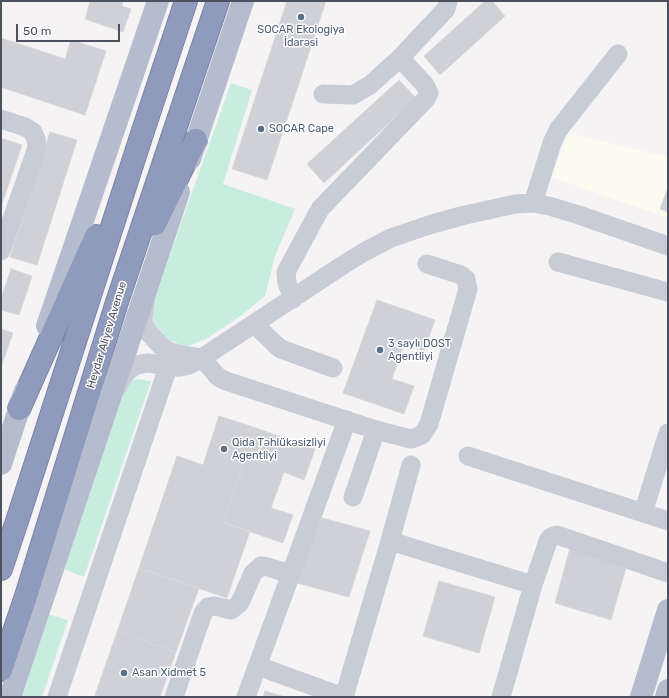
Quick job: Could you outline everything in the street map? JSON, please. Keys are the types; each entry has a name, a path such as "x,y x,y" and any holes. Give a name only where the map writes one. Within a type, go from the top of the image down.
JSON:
{"highway":[{"path":"1,569 20,515 186,1"},
{"name":"Heydar Aliyev Avenue","path":"1,670 26,596 117,302 218,1"},
{"path":"19,409 141,137"},
{"path":"117,302 196,140"}],"main road":[{"path":"1,464 158,1"},
{"path":"10,697 243,1"},
{"path":"641,697 668,613"},
{"path":"666,697 668,690"}],"street":[{"path":"323,94 353,95 370,85 400,58 446,9 448,1"},
{"path":"533,203 552,143 558,130 618,54"},
{"path":"293,299 287,283 286,272 320,209 425,100 429,93 425,85 400,58"},
{"path":"1,119 25,127 33,132 37,147 1,251"},
{"path":"107,405 121,380 134,366 149,363 168,367 189,365 364,252 390,238 429,225 515,204 533,203 579,215 668,246"},
{"path":"558,262 668,292"},
{"path":"146,290 143,318 144,325 154,340 170,352 202,358 218,377 226,381 376,430 411,439 422,435 429,424 468,289 466,279 461,275 426,264"},
{"path":"254,324 282,349 333,368"},
{"path":"57,697 168,367"},
{"path":"246,697 347,420"},
{"path":"353,497 376,430"},
{"path":"643,513 668,433"},
{"path":"468,456 668,521"},
{"path":"258,666 343,697 390,541 411,465"},
{"path":"501,697 533,585 548,541 551,537 557,535 668,573"},
{"path":"390,541 533,585"},
{"path":"174,697 203,613 208,607 215,606 231,610 239,604 253,573 261,566 290,574"}],"shaded area":[{"path":"569,133 668,157 668,218 551,177"}],"green space":[{"path":"231,83 252,90 223,184 295,209 275,256 265,296 242,315 206,339 186,347 167,339 155,328 151,308"},
{"path":"135,379 151,381 84,577 64,569 122,393 128,384"},
{"path":"48,614 68,620 42,697 21,697"}],"building":[{"path":"86,1 123,1 122,6 131,9 123,32 85,19 90,2"},
{"path":"287,1 326,1 267,180 232,169"},
{"path":"485,1 492,1 505,16 440,75 424,56"},
{"path":"1,38 65,59 71,40 106,51 85,115 1,87"},
{"path":"399,80 416,98 324,183 307,164"},
{"path":"50,132 77,140 37,265 10,257"},
{"path":"1,138 22,145 1,207"},
{"path":"668,188 668,212 660,209"},
{"path":"11,269 32,276 19,315 1,310 1,299"},
{"path":"377,300 435,320 424,351 404,344 392,379 414,386 404,414 343,393"},
{"path":"1,329 13,333 1,367"},
{"path":"219,416 256,428 224,523 250,531 227,598 139,568 177,456 203,465"},
{"path":"256,428 315,449 304,480 284,472 271,508 293,515 283,543 224,523"},
{"path":"319,517 370,531 349,597 297,583"},
{"path":"570,548 627,564 611,620 555,603"},
{"path":"139,568 199,588 176,652 117,632"},
{"path":"439,581 495,597 479,653 423,636"},
{"path":"117,632 176,652 160,697 101,697 95,695"},
{"path":"265,691 285,697 263,697"}],"place":[{"name":"SOCAR Ekologiya İdarəsi","path":"301,17"},
{"name":"SOCAR Cape","path":"261,129"},
{"name":"3 saylı DOST Agentliyi","path":"380,350"},
{"name":"Qida Təhlükəsizliyi Agentliyi","path":"224,449"},
{"name":"Asan Xidmet 5","path":"124,673"}]}
